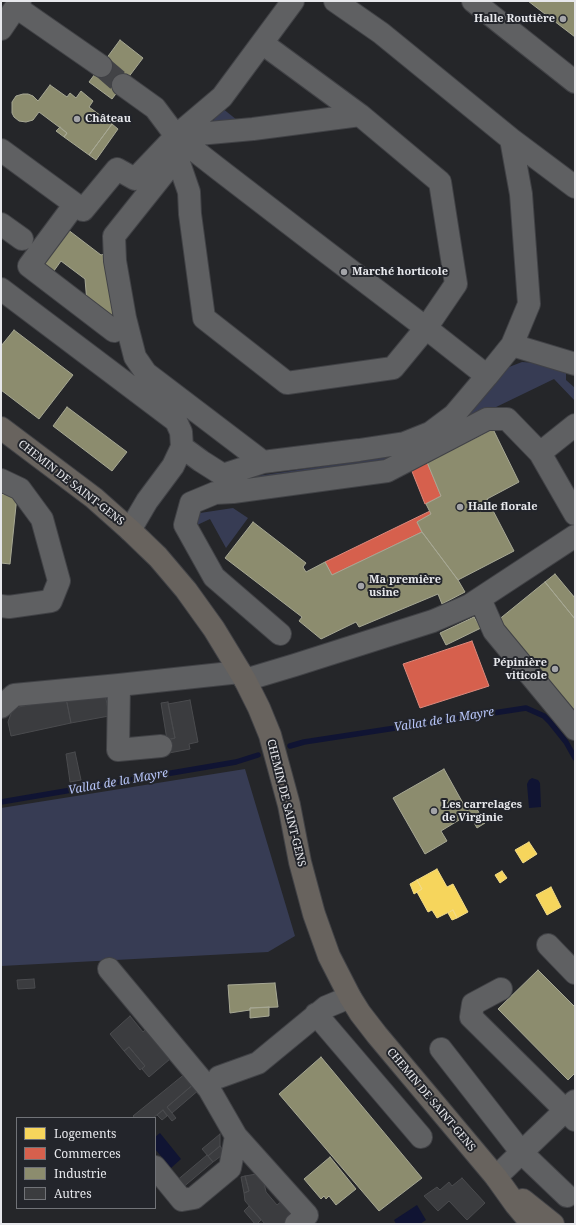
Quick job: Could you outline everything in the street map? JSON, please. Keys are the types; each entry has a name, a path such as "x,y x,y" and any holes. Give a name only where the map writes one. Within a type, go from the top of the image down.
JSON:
{"main road":[{"name":"CHEMIN DE SAINT-GENS","path":"1,428 94,498 130,530 158,557 186,590 214,629 259,708 270,735 314,914 329,956 350,997 377,1035 496,1177 516,1206 532,1224"},
{"name":"CHEMIN DE SAINT-GENS","path":"496,1177 552,1224"}],"street":[{"path":"114,332 29,266 79,207 118,169 135,179 176,146 222,97 293,1"},
{"path":"335,1 381,33 511,139 575,188"},
{"path":"474,1 575,82"},
{"path":"1,29 18,4 100,66"},
{"path":"123,85 155,108 176,146 189,192 190,214 204,318 287,383 393,368 426,328 456,284 440,182 360,116 262,43"},
{"path":"263,462 146,373 135,357 125,318 115,261 114,236 176,146 253,129 360,116"},
{"path":"182,447 223,475 263,462 406,443 430,433 454,415 512,345 529,304 521,194 511,139"},
{"path":"176,146 426,328 487,376"},
{"path":"1,150 79,207"},
{"path":"1,224 22,240"},
{"path":"1,289 176,421 181,432 182,447 173,466 147,501 130,530"},
{"path":"512,345 575,364"},
{"path":"280,634 214,577 185,525 191,503 215,492 233,492 387,471 487,419 507,419 540,454 575,514"},
{"path":"540,454 575,425"},
{"path":"1,480 20,489 42,519 59,581 51,601 9,607 1,606"},
{"path":"1,707 14,695 119,685 242,676 295,665 433,621 470,605 575,536"},
{"path":"480,598 494,631 575,729"},
{"path":"119,685 118,750 161,746"},
{"path":"548,945 571,962"},
{"path":"109,969 209,1089 236,1136 307,1215 296,1224"},
{"path":"496,1177 572,1111 471,1017 473,1004 501,989"},
{"path":"219,1077 258,1063 316,1014 326,1007 350,997"},
{"path":"316,1014 421,1137"},
{"path":"441,1049 522,1153 567,1196"},
{"path":"156,1169 182,1200 194,1198 230,1168 236,1136"}],"shaded area":[{"path":"222,108 242,124 213,124 213,121"},
{"path":"522,362 538,363 566,371 566,380 575,388 575,401 554,379 459,425 500,373 509,367"},
{"path":"386,457 387,462 251,481 250,477"},
{"path":"233,508 248,518 226,548 210,519 195,526 200,513"},
{"path":"245,769 295,936 268,952 1,966 1,808"},
{"path":"532,778 538,780 540,783 541,807 529,808 527,784"},
{"path":"160,1133 181,1159 171,1168 156,1150 156,1136"},
{"path":"417,1205 426,1220 420,1224 396,1224 394,1220"}],"building: Logements":[{"path":"529,842 537,854 523,863 515,850"},
{"path":"437,869 447,887 453,884 468,912 457,918 453,910 437,918 432,910 428,912 417,892 422,889 417,880"},
{"path":"502,871 507,878 500,883 495,875"},
{"path":"417,880 422,889 414,894 410,884"},
{"path":"551,887 561,907 547,915 536,895"},
{"path":"453,910 457,918 452,920 448,913"}],"building: Commerces":[{"path":"427,462 441,496 425,504 411,469"},
{"path":"430,511 431,514 417,522 422,532 332,575 325,562"},
{"path":"472,641 489,686 420,708 403,664"}],"building: Industrie":[{"name":"Halle Routière","path":"528,1 575,1 575,37"},
{"path":"120,40 143,58 112,99 89,82"},
{"name":"Château","path":"50,85 67,97 70,93 76,98 81,91 93,101 89,107 112,124 89,155 64,137 67,133 39,112 33,120 26,122 19,121 14,117 12,113 12,102 16,96 28,94 33,96 38,101"},
{"path":"112,124 118,129 96,160 89,155"},
{"path":"60,127 67,133 64,137 56,131"},
{"path":"63,226 101,255 107,253 114,312 109,320 87,303 85,279 61,261 51,275 35,263"},
{"path":"14,330 73,375 39,419 1,390 1,346"},
{"path":"67,407 127,452 112,471 53,426"},
{"name":"Halle florale","path":"493,429 519,482 487,499 514,551 458,580 422,532 417,522 431,514 426,504 441,496 427,462"},
{"path":"1,494 17,496 10,564 1,563"},
{"name":"Ma première usine","path":"253,522 306,563 303,567 306,572 325,562 332,575 422,532 458,580 465,592 442,604 438,594 359,627 356,622 321,639 299,621 302,617 225,558"},
{"path":"555,574 575,598 575,619 545,582"},
{"name":"Pépinière viticole","path":"545,582 575,619 575,716 497,621"},
{"path":"474,617 481,628 446,645 440,633"},
{"name":"Les carrelages de Virginie","path":"444,769 469,814 441,831 447,841 425,854 393,798"},
{"path":"474,804 485,823 477,828 466,808"},
{"path":"538,970 575,1007 575,1073 568,1080 498,1009"},
{"path":"275,983 278,1007 250,1008 250,1010 230,1013 228,985"},
{"path":"269,1007 269,1016 250,1018 250,1008"},
{"path":"321,1057 422,1178 379,1211 279,1094"},
{"path":"330,1157 356,1189 336,1205 329,1196 326,1199 324,1196 321,1199 304,1179"}],"building: Autres":[{"path":"105,693 109,716 71,723 66,698"},
{"path":"66,698 71,723 11,736 8,722 13,708"},
{"path":"190,700 198,742 189,744 190,749 169,753 167,740 175,738 168,704"},
{"path":"168,702 175,738 167,740 161,703"},
{"path":"75,752 81,780 70,782 66,754"},
{"path":"34,979 35,988 18,989 17,980"},
{"path":"130,1016 143,1032 146,1029 170,1059 149,1077 142,1069 145,1066 129,1047 124,1051 110,1034"},
{"path":"129,1047 145,1066 140,1070 124,1051"},
{"path":"186,1073 195,1083 167,1107 176,1118 172,1121 163,1110 154,1117 133,1116"},
{"path":"195,1083 200,1089 172,1113 167,1107"},
{"path":"163,1110 167,1116 162,1120 157,1115"},
{"path":"220,1134 220,1146 208,1156 202,1149"},
{"path":"220,1146 225,1153 213,1162 208,1156"},
{"path":"207,1155 213,1162 181,1189 175,1182"},
{"path":"262,1173 266,1192 277,1205 284,1199 296,1213 283,1224 265,1224 245,1201 244,1193 249,1191 245,1176"},
{"path":"245,1176 249,1191 244,1193 241,1177"},
{"path":"462,1178 485,1203 467,1220 449,1201 438,1211 424,1196 437,1187 440,1190 449,1182 452,1186"},
{"path":"249,1206 261,1220 257,1224 255,1224 244,1211"}],"waterway":[{"name":"Vallat de la Mayre","path":"290,746 304,742 526,708 544,716 550,722 566,742 575,758"},
{"name":"Vallat de la Mayre","path":"1,802 236,762 258,755"}],"tunnel":[{"path":"101,66 123,85"}],"place":[{"name":"Halle Routière","path":"563,19"},
{"name":"Château","path":"77,119"},
{"name":"Marché horticole","path":"344,272"},
{"name":"Halle florale","path":"460,507"},
{"name":"Ma première usine","path":"361,586"},
{"name":"Pépinière viticole","path":"555,669"},
{"name":"Les carrelages de Virginie","path":"434,811"}]}
